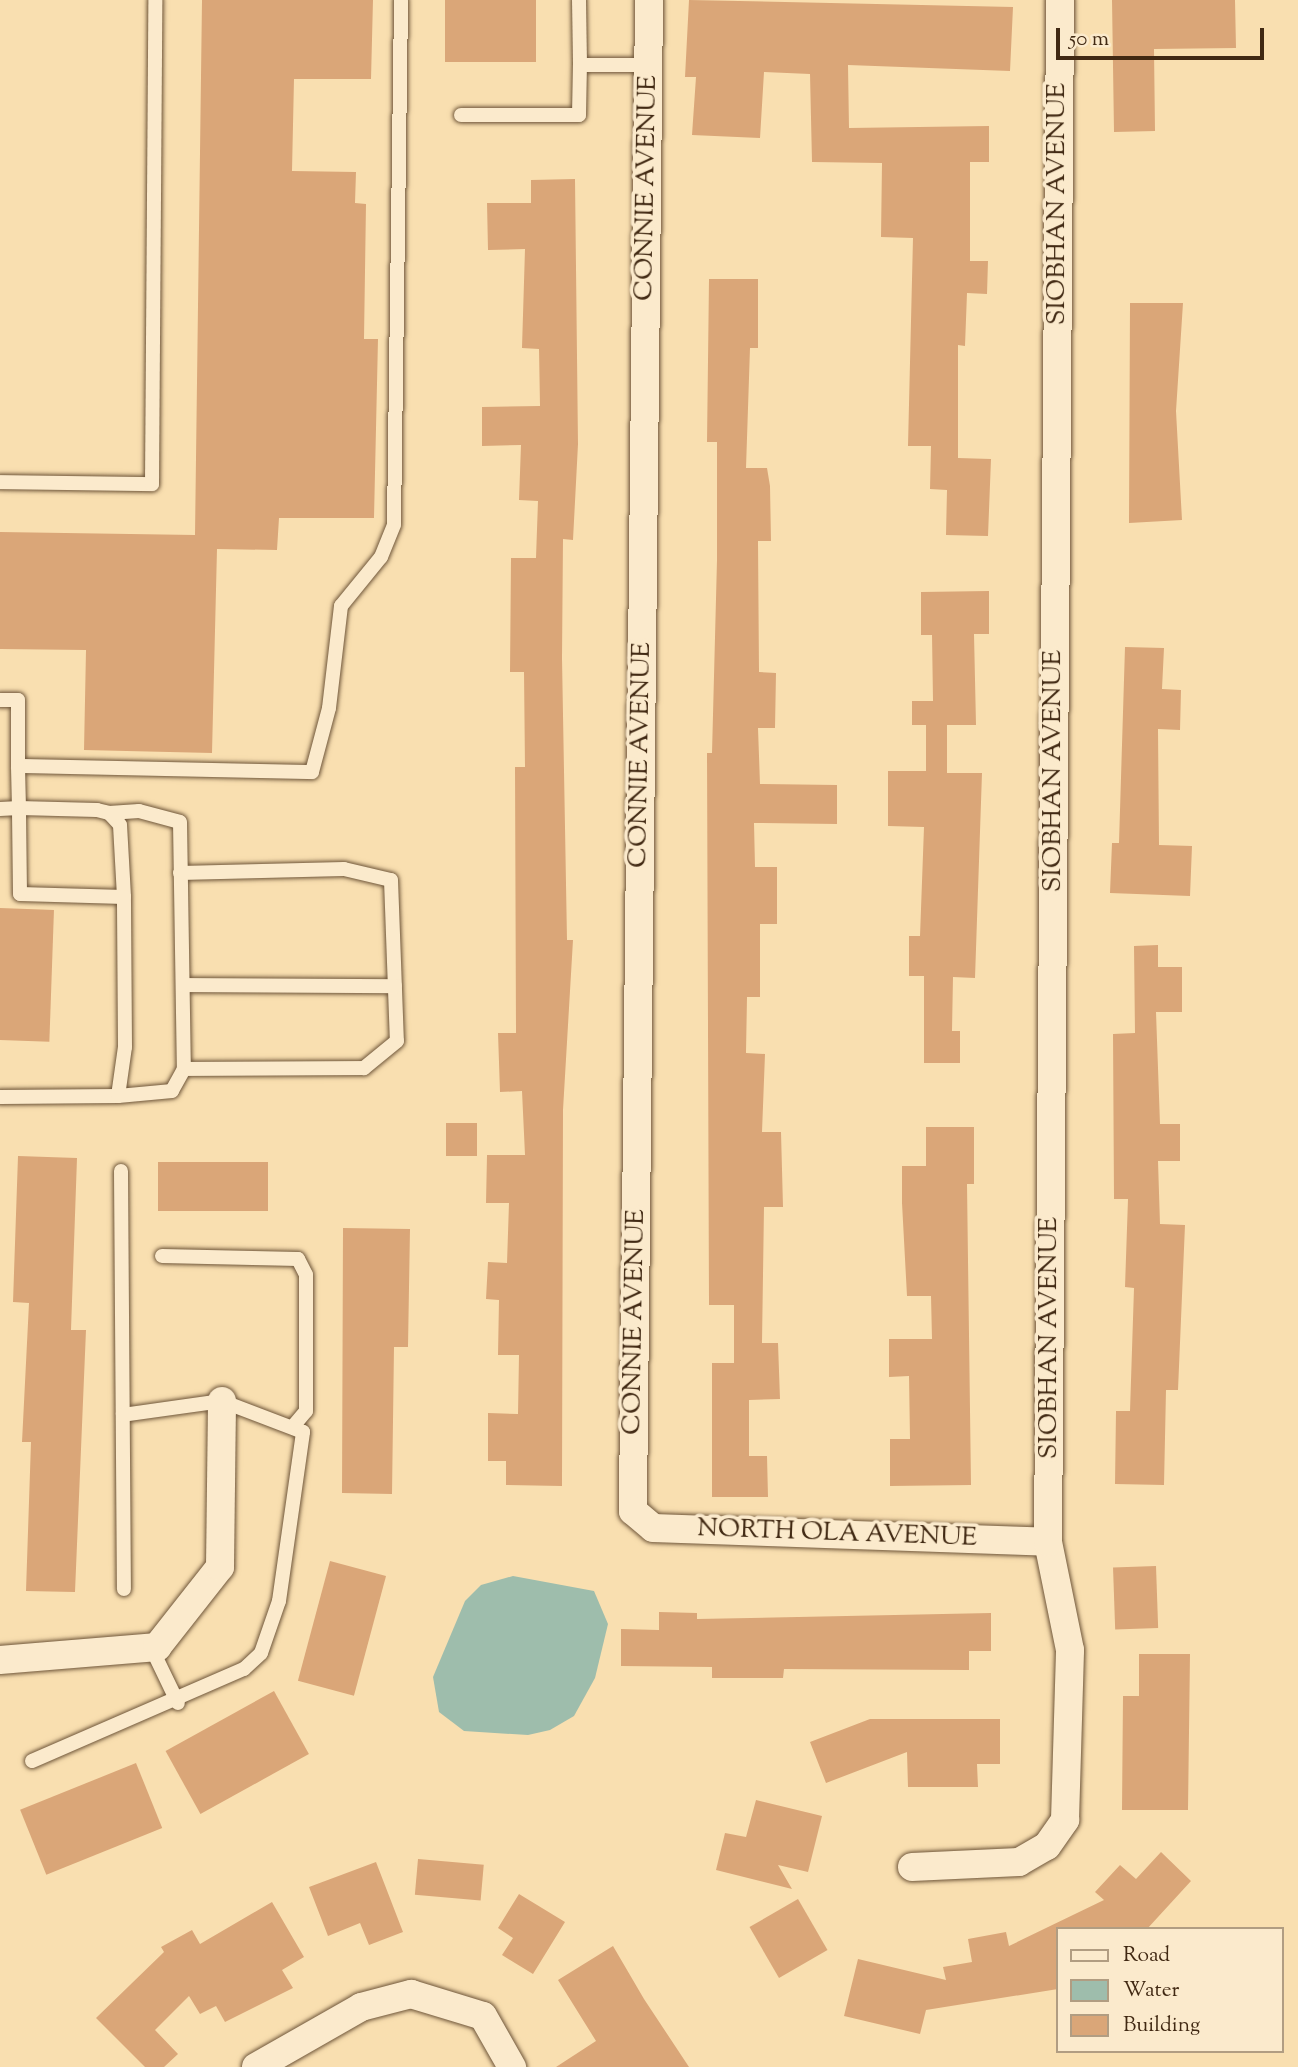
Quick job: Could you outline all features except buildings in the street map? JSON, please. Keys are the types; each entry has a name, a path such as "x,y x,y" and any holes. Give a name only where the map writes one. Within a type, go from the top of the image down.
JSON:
{"street":[{"name":"CONNIE AVENUE","path":"633,1511 649,0"},
{"name":"SIOBHAN AVENUE","path":"912,1867 1019,1862 1047,1846 1065,1820 1070,1650 1048,1542 1060,0"},
{"path":"0,1660 151,1647 220,1567 222,1401"},
{"name":"NORTH OLA AVENUE","path":"633,1511 653,1528 1048,1542"},
{"path":"256,2067 361,2007 411,1994 483,2016 512,2067"}],"lane":[{"path":"0,482 152,484 155,0"},
{"path":"18,766 312,772 329,708 341,606 381,557 394,524 401,0"},
{"path":"461,115 579,115 579,0"},
{"path":"580,65 648,65"},
{"path":"0,700 18,700 20,894 124,897"},
{"path":"0,809 109,813 139,811 180,822 184,1069 172,1091 118,1096 0,1097"},
{"path":"109,813 120,825 124,897 125,1047 118,1096"},
{"path":"180,873 344,869 391,880 396,986 397,1041 365,1068 184,1069"},
{"path":"183,985 396,986"},
{"path":"121,1171 124,1589"},
{"path":"162,1256 298,1259 306,1275 306,1411 295,1424"},
{"path":"123,1415 222,1401 295,1424"},
{"path":"32,1761 178,1703 244,1670 261,1653 279,1601 303,1445 295,1424"},
{"path":"151,1647 178,1703"}],"water":[{"path":"513,1576 594,1591 608,1624 595,1678 574,1716 550,1730 528,1735 464,1731 439,1712 433,1677 465,1601 481,1585"}]}
